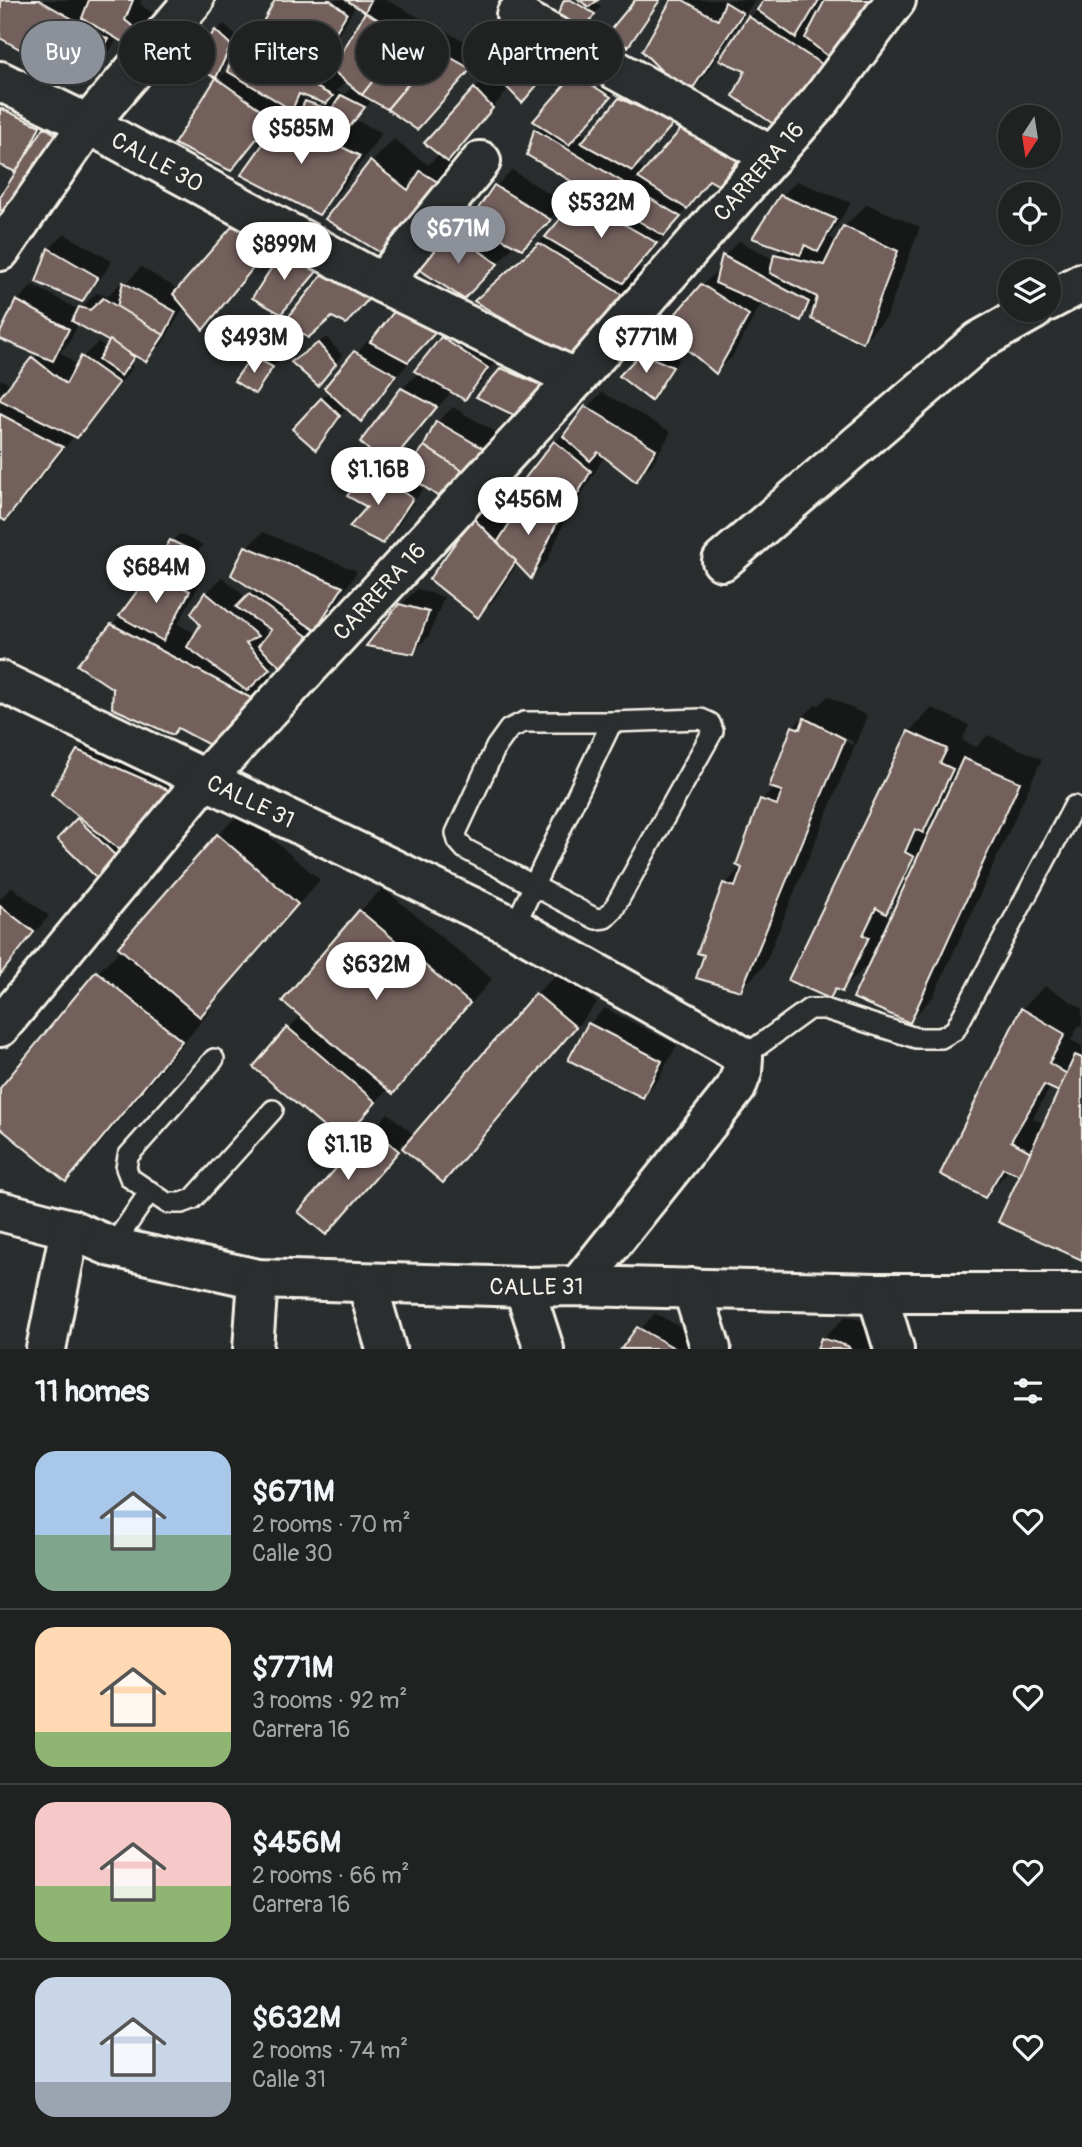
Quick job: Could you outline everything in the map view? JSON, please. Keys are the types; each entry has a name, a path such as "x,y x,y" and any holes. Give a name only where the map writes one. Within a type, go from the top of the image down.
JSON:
{"street":[{"path":"0,251 88,124 194,0"},
{"name":"CARRERA 16","path":"0,1027 204,780 576,379 821,100 896,0"},
{"path":"516,15 772,156"},
{"name":"CALLE 30","path":"0,81 88,124 382,283 576,379"},
{"path":"382,283 481,160"},
{"path":"1061,295 1082,284"},
{"path":"722,561 979,341 1013,322"},
{"name":"CALLE 31","path":"0,681 514,928 728,1047 743,1065"},
{"path":"578,1286 736,1088 743,1065"},
{"name":"CALLE 31","path":"0,1211 71,1229 112,1247 257,1279 1081,1298"},
{"path":"46,1349 71,1229"},
{"path":"253,1349 257,1279"},
{"path":"367,1283 386,1349"},
{"path":"524,1287 544,1349"},
{"path":"692,1288 711,1349"},
{"path":"877,1293 894,1349"}],"lane":[{"path":"701,719 710,723 713,731 613,910 605,918 596,919 534,886 465,849 458,841 456,833 496,747 509,729 524,722 701,719"},
{"path":"514,928 612,722"},
{"path":"743,1065 809,1009 825,1009 916,1038 941,1038 956,1030 1074,806"},
{"path":"214,1059 128,1156 126,1168 130,1178 167,1203 182,1203 193,1199 273,1110"},
{"path":"112,1247 149,1191"}],"building":[{"path":"1,0 39,0 76,21 21,21 21,50 0,38"},
{"path":"89,0 133,0 126,21 119,21 119,40 105,32 105,21 87,21 82,18"},
{"path":"275,0 330,0 347,13 342,21 263,21"},
{"path":"346,0 371,0 365,12"},
{"path":"564,0 571,0 595,14 590,21 565,21 557,16"},
{"path":"579,0 598,0 589,7"},
{"path":"635,0 660,0 628,47 623,44 623,21 618,21"},
{"path":"671,0 683,0 718,20 725,2 743,13 687,97 642,51"},
{"path":"764,0 819,0 796,38 757,10"},
{"path":"825,0 871,0 835,62 805,38"},
{"path":"365,12 381,21 360,21"},
{"path":"748,16 826,67 776,126 733,96 745,71 719,60"},
{"path":"356,28 356,84 371,84 362,95 342,78 342,52"},
{"path":"215,30 229,43 229,49 216,78"},
{"path":"449,57 463,65 463,78 417,130 387,109 408,84 449,84"},
{"path":"215,80 273,118 231,171 174,144 212,84 215,84"},
{"path":"249,84 311,84 333,96 326,104 299,94 292,110"},
{"path":"371,84 408,84 387,109 362,95"},
{"path":"504,84 538,84 522,103"},
{"path":"565,84 590,84 611,97 569,145 533,121"},
{"path":"474,88 493,108 448,162 424,143"},
{"path":"341,95 365,107 340,139 297,117 305,101 331,110"},
{"path":"619,98 674,123 632,171 581,143"},
{"path":"0,108 40,126 18,173 0,165"},
{"path":"282,117 360,156 319,215 241,175"},
{"path":"44,127 67,141 14,217 0,210 0,197"},
{"path":"682,128 741,157 718,185 709,180 687,209 638,178"},
{"path":"534,129 681,217 664,236 527,155"},
{"path":"370,161 408,190 420,171 446,187 389,258 325,219"},
{"path":"494,185 551,220 522,249 469,222"},
{"path":"780,195 836,219 818,252 805,245 800,255 752,238"},
{"path":"578,198 657,243 623,283 545,237"},
{"path":"236,222 271,246 203,330 173,294"},
{"path":"843,226 898,251 863,343 811,319 817,297 770,273 774,254 824,265"},
{"path":"453,232 498,264 464,299 417,268"},
{"path":"539,243 624,296 568,358 474,301"},
{"path":"48,248 98,277 82,302 36,282"},
{"path":"283,250 319,269 281,314 252,298"},
{"path":"722,255 809,302 801,321 715,283"},
{"path":"326,270 375,292 346,324 332,317 308,338 285,321"},
{"path":"123,282 176,312 164,335 117,307"},
{"path":"701,284 749,315 716,374 689,351 653,340"},
{"path":"103,298 164,335 146,362 72,321 79,307 90,310"},
{"path":"16,300 69,329 53,361 0,339 0,333"},
{"path":"396,309 436,332 408,362 370,342"},
{"path":"441,337 488,368 465,400 414,371"},
{"path":"110,340 134,357 121,376 98,360"},
{"path":"318,343 336,364 318,386 291,362"},
{"path":"354,351 396,375 361,422 324,388"},
{"path":"641,353 673,367 651,401 619,376"},
{"path":"81,356 119,383 77,438 0,400 32,357 66,384"},
{"path":"252,356 273,367 255,394 234,381"},
{"path":"501,368 543,386 522,419 476,397"},
{"path":"401,388 437,407 387,467 360,442"},
{"path":"321,398 340,416 316,450 292,429"},
{"path":"585,406 656,449 636,482 598,452 590,461 563,436"},
{"path":"0,414 63,447 5,521 0,518"},
{"path":"436,421 489,452 464,472 424,446"},
{"path":"554,441 591,471 567,512 515,491"},
{"path":"424,446 464,472 440,498 405,473"},
{"path":"366,471 413,498 383,544 349,527 367,507 347,496"},
{"path":"522,504 559,518 531,579 497,543"},
{"path":"473,518 516,561 478,618 429,579"},
{"path":"170,540 197,553 181,574 158,561"},
{"path":"245,546 343,587 315,630 231,575"},
{"path":"152,571 190,591 163,641 119,616"},
{"path":"205,592 258,636 246,643 270,669 247,691 187,647 200,625 191,613"},
{"path":"249,594 310,638 281,667 258,646 271,630 236,607"},
{"path":"399,604 429,612 414,654 366,646"},
{"path":"111,624 253,699 211,746 178,728 173,735 112,708 113,689 77,665"},
{"path":"804,718 845,739 741,991 696,978 704,955 697,953 723,883 735,887 742,868 736,865 760,799 777,805 782,791 769,787 792,726 800,729"},
{"path":"908,731 947,749 940,763 953,769 923,833 915,829 905,852 914,857 886,914 876,908 863,935 869,937 842,992 835,989 830,999 788,980"},
{"path":"77,750 175,793 126,855 51,794"},
{"path":"963,758 1020,782 910,1023 853,998"},
{"path":"77,818 119,859 99,880 57,839"},
{"path":"217,834 298,904 200,1017 118,947"},
{"path":"0,906 34,932 0,975"},
{"path":"359,910 470,1003 393,1094 282,1001"},
{"path":"96,971 182,1041 66,1182 0,1128 0,1088"},
{"path":"535,993 576,1027 443,1183 402,1148"},
{"path":"1021,1008 1065,1034 1049,1063 1067,1074 1059,1092 1044,1085 1011,1141 1031,1152 1020,1175 1003,1168 985,1198 940,1174"},
{"path":"588,1023 662,1061 643,1098 568,1060"},
{"path":"287,1027 376,1102 341,1142 253,1067"},
{"path":"1075,1055 1082,1058 1082,1260 998,1222"},
{"path":"371,1128 399,1151 326,1235 298,1212"},
{"path":"637,1327 676,1349 621,1349"},
{"path":"821,1338 848,1346 850,1349 817,1349"}]}
